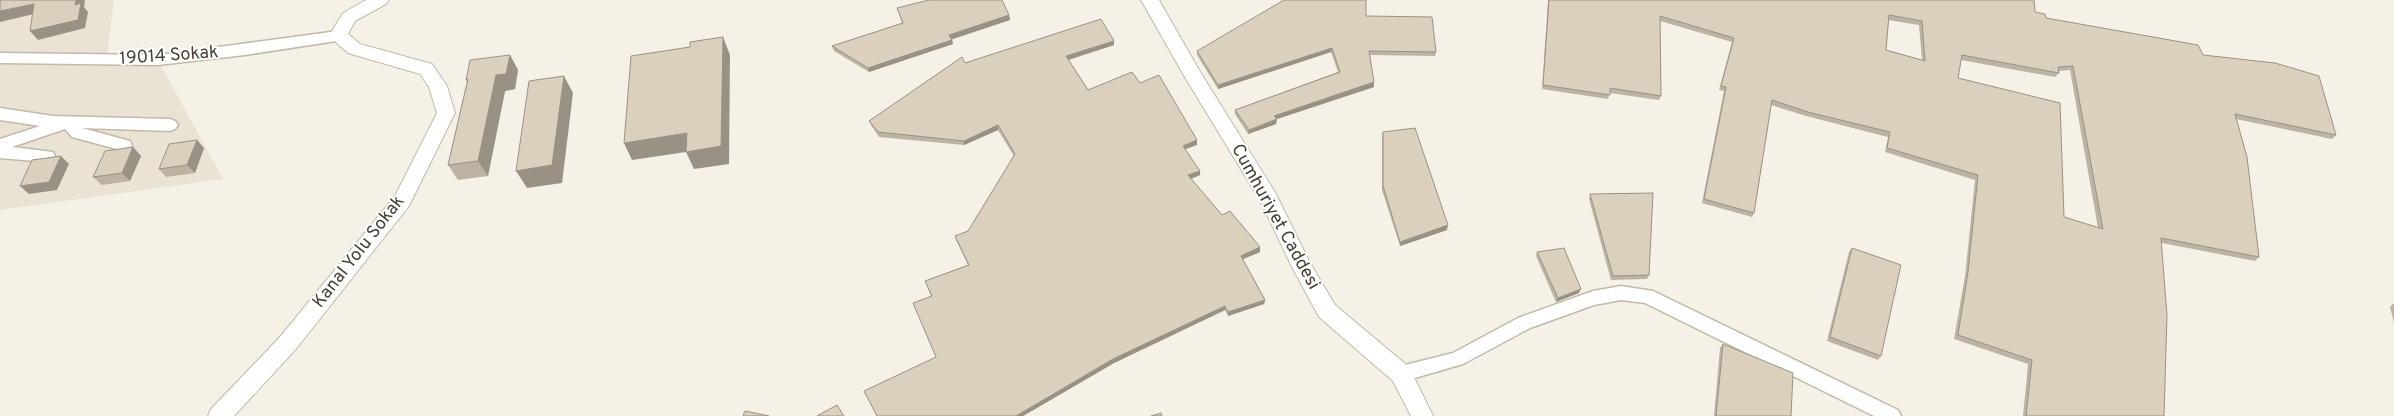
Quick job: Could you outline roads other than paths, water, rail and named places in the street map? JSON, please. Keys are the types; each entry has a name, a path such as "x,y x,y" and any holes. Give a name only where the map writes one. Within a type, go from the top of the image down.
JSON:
{"street":[{"path":"338,36 349,17 380,0"},
{"name":"Cumhuriyet Caddesi","path":"1150,0 1192,74 1269,199 1301,265 1327,311 1401,374 1422,416"},
{"name":"19014 Sokak","path":"2,60 158,60 245,50 338,36"},
{"name":"Kanal Yolu Sokak","path":"219,416 288,343 402,201 446,113 438,86 426,69 354,49 338,36"},
{"path":"0,114 68,122 170,125"},
{"path":"0,146 68,122"},
{"path":"68,122 77,133 124,146"},
{"path":"0,152 47,156"},
{"path":"1401,374 1457,359 1524,323 1593,298 1621,293 1647,296 1892,416"}]}
